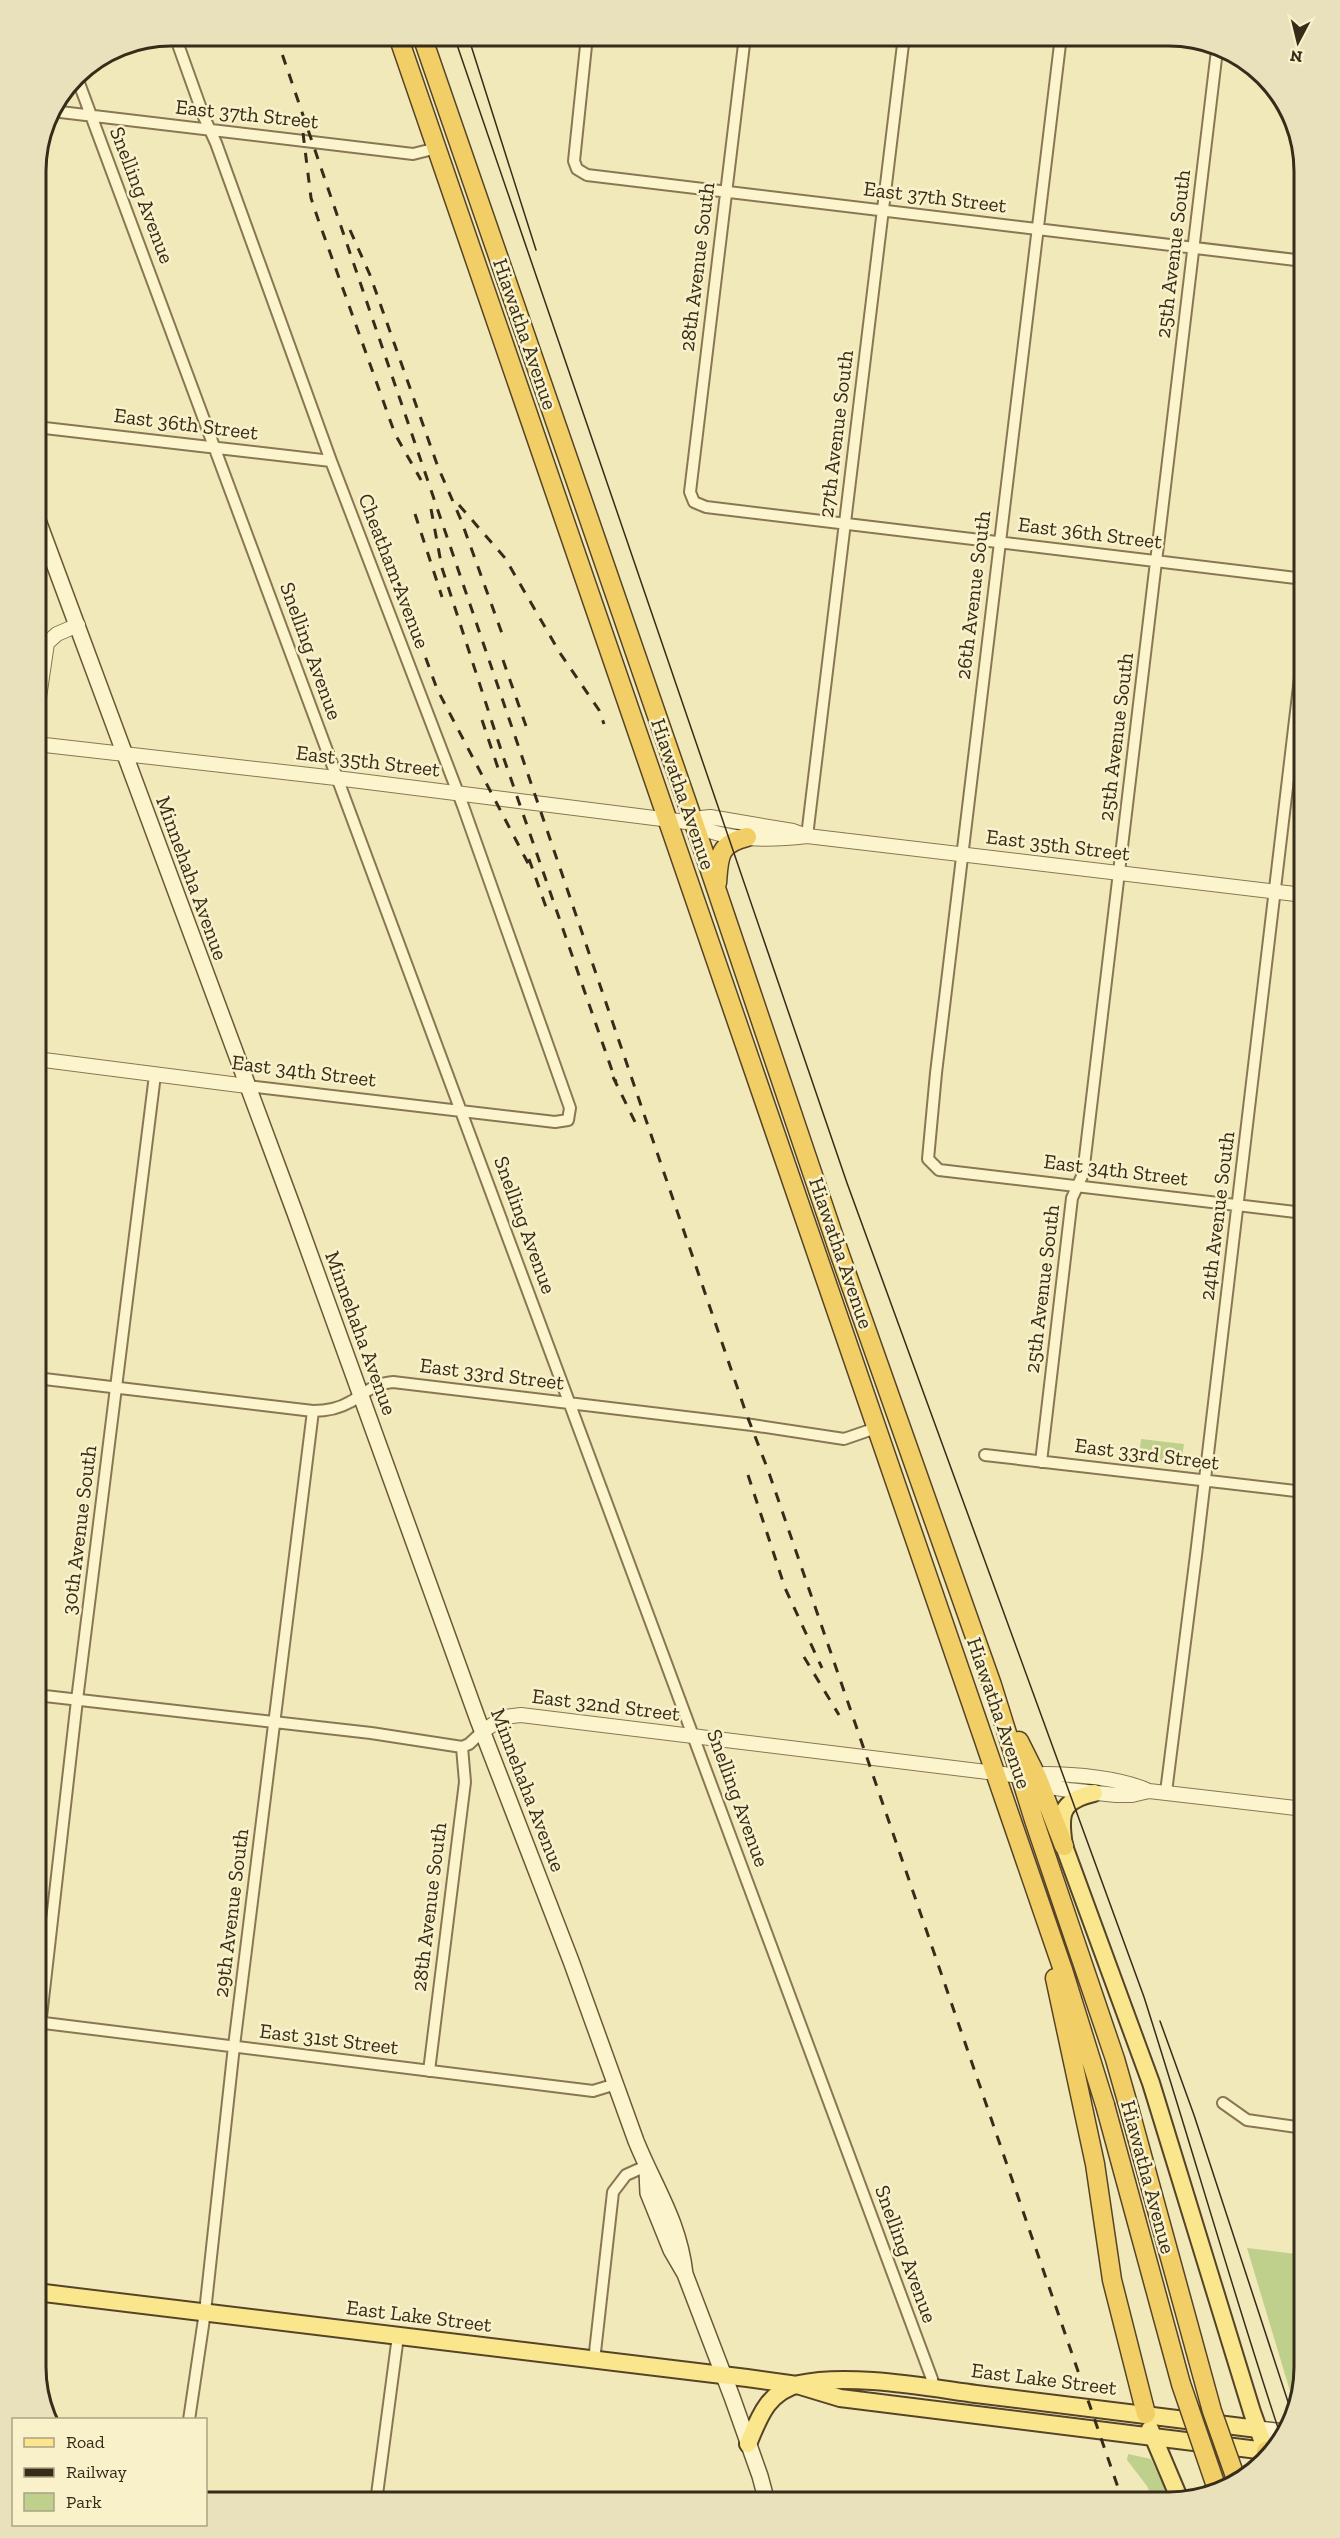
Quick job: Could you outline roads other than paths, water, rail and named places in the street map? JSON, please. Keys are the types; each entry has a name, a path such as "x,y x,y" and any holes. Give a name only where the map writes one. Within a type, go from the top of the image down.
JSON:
{"highway":[{"name":"Hiawatha Avenue","path":"402,46 1035,1889 1105,2105 1181,2384 1215,2483"},
{"name":"Hiawatha Avenue","path":"427,46 694,823 840,1256 992,1685 1029,1777 1130,2108 1212,2411 1234,2473"},
{"path":"718,897 719,863 722,852 730,843 747,837"},
{"path":"1029,1777 1064,1846"},
{"path":"1035,1889 1082,2095 1112,2280 1146,2414"}],"main road":[{"name":"Minnehaha Avenue","path":"47,543 362,1394 483,1731 646,2166 660,2189 682,2247 685,2274 723,2375"},
{"path":"1094,1792 1072,1799 1064,1810 1061,1825 1064,1846 1151,2083 1258,2429 1265,2446"},
{"name":"East Lake Street","path":"46,2293 723,2375 797,2385 840,2398 1261,2451"},
{"path":"723,2375 765,2492"},
{"name":"East Lake Street","path":"797,2385 843,2380 933,2388 1275,2431"},
{"path":"748,2444 764,2406 775,2396 797,2385"},
{"path":"1146,2414 1153,2438 1176,2491"}],"street":[{"name":"Cheatham Avenue","path":"179,46 331,461 419,688 570,1108 568,1120"},
{"name":"East 37th Street","path":"586,46 574,157 577,169 587,175 1294,260"},
{"name":"28th Avenue South","path":"694,502 690,492 744,47"},
{"name":"27th Avenue South","path":"807,836 903,47"},
{"name":"26th Avenue South","path":"928,1159 1060,47"},
{"name":"25th Avenue South","path":"1041,1462 1072,1198 1083,1174 1217,56"},
{"name":"Snelling Avenue","path":"80,86 336,778 695,1736 932,2379 933,2388"},
{"name":"East 37th Street","path":"61,112 413,154 437,148"},
{"name":"East 36th Street","path":"47,428 331,461"},
{"name":"East 36th Street","path":"694,502 706,507 1294,578"},
{"path":"47,644 57,634 78,625"},
{"name":"24th Avenue South","path":"1166,1792 1294,727"},
{"name":"East 35th Street","path":"47,745 336,778 694,823 714,834 778,840 807,836"},
{"name":"East 35th Street","path":"694,823 701,818 710,817 793,831 807,836 1294,894"},
{"name":"East 34th Street","path":"47,1060 463,1113 555,1122 568,1120"},
{"name":"30th Avenue South","path":"46,1953 155,1075"},
{"name":"East 34th Street","path":"928,1159 939,1170 1294,1213"},
{"name":"East 33rd Street","path":"46,1379 313,1411 334,1410 376,1385 393,1382 816,1433 844,1439 876,1428"},
{"name":"29th Avenue South","path":"189,2418 205,2312 234,2046 313,1411"},
{"name":"East 33rd Street","path":"985,1455 1294,1491"},
{"path":"46,1696 274,1724 371,1733 462,1747"},
{"name":"East 32nd Street","path":"462,1747 504,1717 521,1715 1029,1777 1052,1774 1133,1783 1149,1791"},
{"name":"28th Avenue South","path":"429,2071 465,1782 462,1747"},
{"name":"East 32nd Street","path":"1029,1777 1045,1786 1094,1792 1132,1795 1149,1791 1166,1792 1294,1808"},
{"name":"East 31st Street","path":"46,2024 592,2091 616,2084"},
{"path":"1223,2103 1247,2120 1294,2127"},
{"path":"594,2361 613,2192 626,2175 646,2166"},
{"path":"377,2491 398,2336"}],"tram line":[{"path":"458,46 847,1183 1144,1997 1278,2427"},
{"path":"471,46 536,250"},
{"path":"1160,2021 1194,2115 1288,2402"}],"railway":[{"path":"279,46 746,1413 768,1470 1120,2492"},
{"path":"303,133 311,198 318,219 395,434 421,480"},
{"path":"350,230 370,275 438,467 461,520 504,639"},
{"path":"459,505 505,558 560,653 599,710 604,724"},
{"path":"431,509 442,568 504,759 616,1082"},
{"path":"415,514 442,597"},
{"path":"378,526 437,689 530,867"},
{"path":"503,660 527,729"},
{"path":"482,720 498,768"},
{"path":"529,859 546,907"},
{"path":"613,1077 636,1124"},
{"path":"748,1475 785,1588 822,1668"},
{"path":"804,1657 839,1715"}]}
